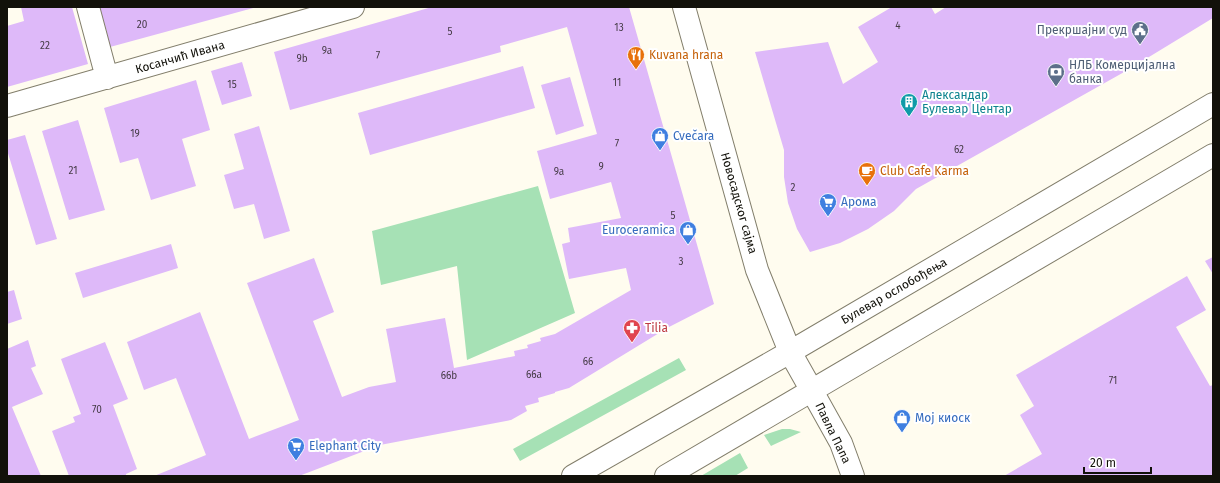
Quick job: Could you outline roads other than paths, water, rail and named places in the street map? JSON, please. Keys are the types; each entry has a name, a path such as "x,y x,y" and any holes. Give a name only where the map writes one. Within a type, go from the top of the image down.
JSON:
{"main road":[{"path":"88,7 107,78"},
{"name":"Косанчић Ивана","path":"7,106 353,7"},
{"name":"Новосадског сајма","path":"684,7 757,270 790,352 812,391"},
{"name":"Булевар ослобођења","path":"573,476 790,352 1213,104"},
{"path":"666,476 1213,156"},
{"name":"Павла Папа","path":"812,391 840,443 853,476"}],"place":[{"name":"Прекршајни суд","path":"1140,45"},
{"name":"Kuvana hrana","path":"636,70"},
{"name":"НЛБ Комерцијална банка","path":"1056,87"},
{"name":"Александар Булевар Центар","path":"909,117"},
{"name":"Cvečara","path":"660,151"},
{"name":"Club Cafe Karma","path":"867,186"},
{"name":"Арома","path":"828,217"},
{"name":"Euroceramica","path":"688,245"},
{"name":"Tilia","path":"632,343"},
{"name":"Мој киоск","path":"902,433"},
{"name":"Elephant City","path":"296,461"}]}
